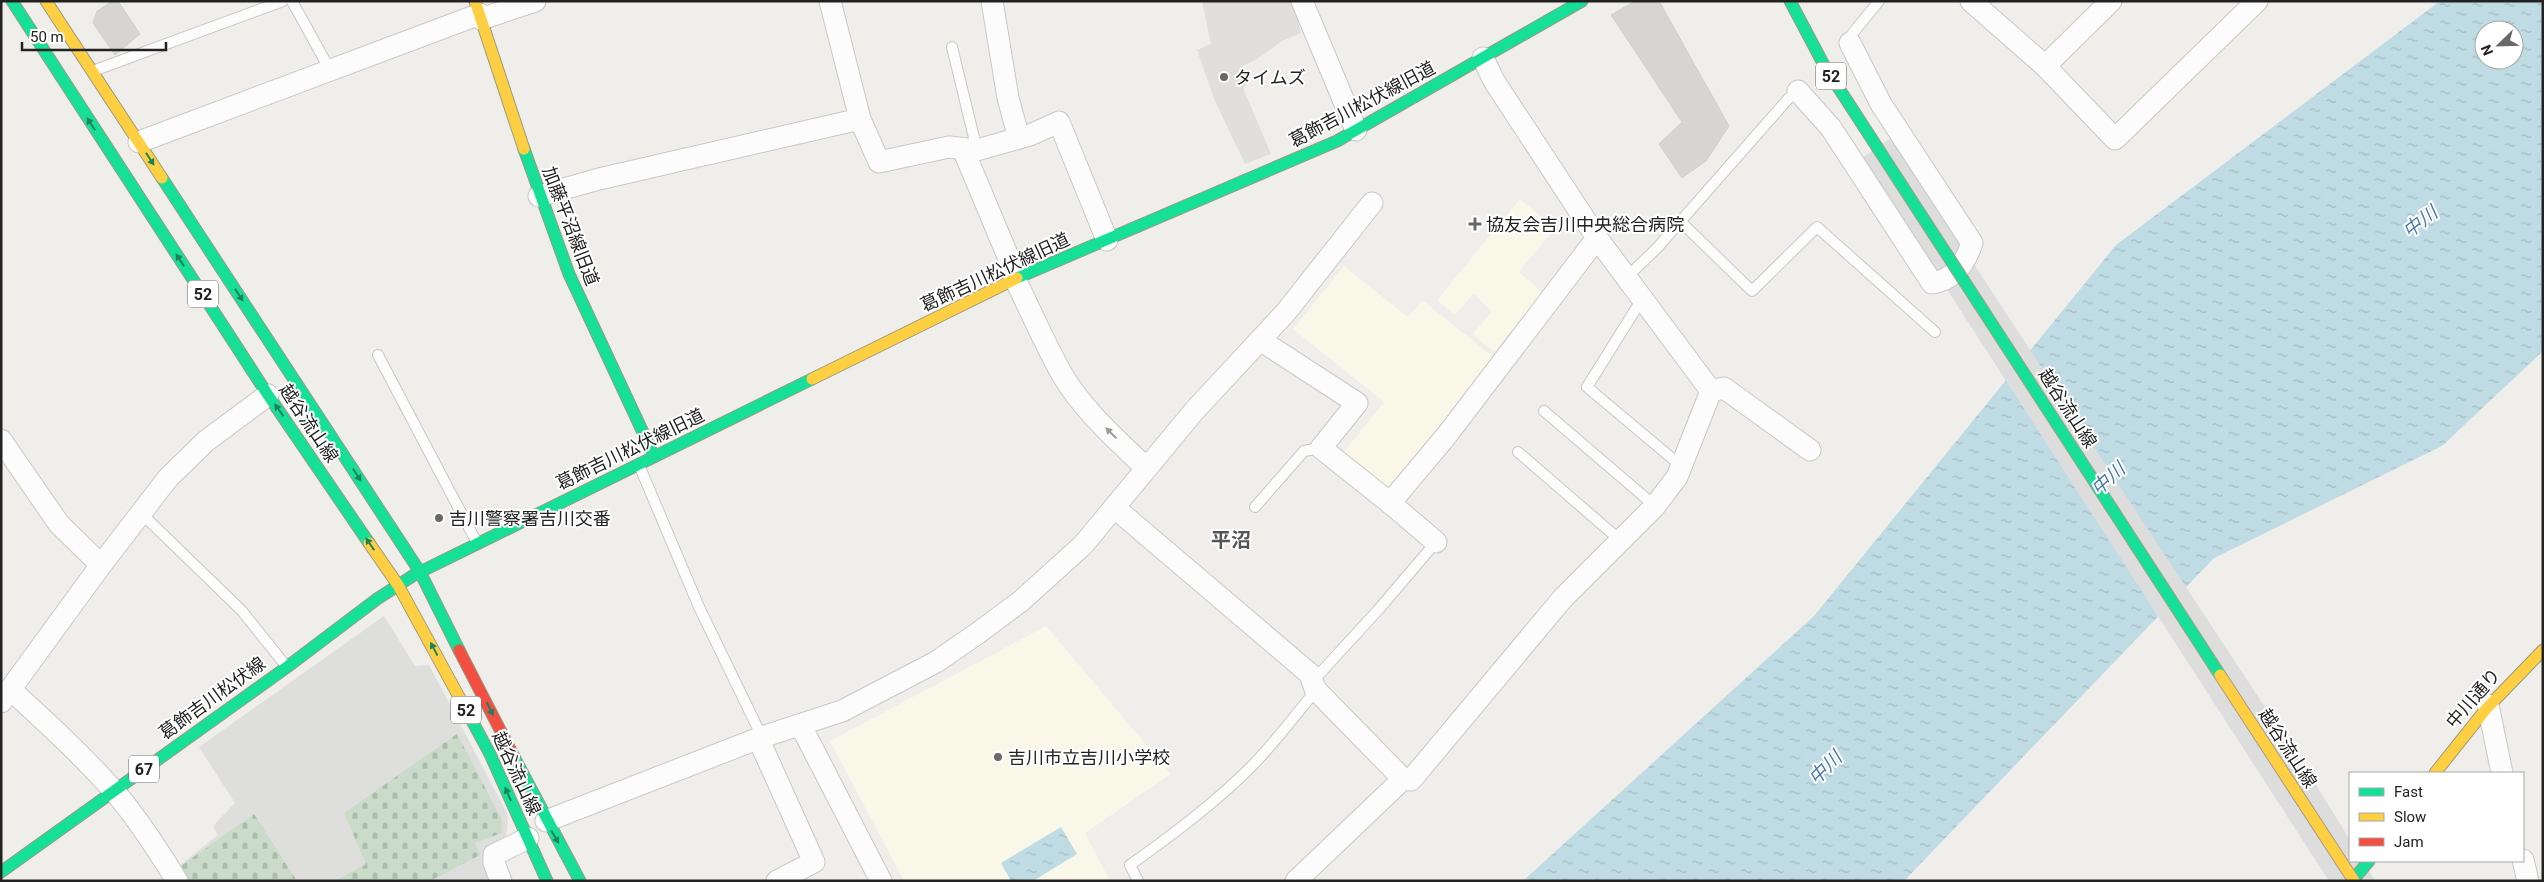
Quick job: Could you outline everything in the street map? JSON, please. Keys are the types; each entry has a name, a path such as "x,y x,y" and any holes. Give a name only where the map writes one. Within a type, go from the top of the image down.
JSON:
{"main road":[{"path":"1,7 11,1"},
{"name":"越谷流山線","path":"11,1 268,395 398,585 490,754 547,881"},
{"name":"越谷流山線","path":"46,1 420,572 440,607 546,821 580,881"},
{"name":"葛飾吉川松伏線旧道","path":"420,572 1016,278 1287,164 1356,130 1582,1"},
{"name":"越谷流山線","path":"1790,1 1825,67 2353,881"},
{"name":"加藤平沼線旧道","path":"478,12 539,196 570,274 654,456"},
{"name":"葛飾吉川松伏線","path":"1,872 398,585 420,572"},
{"name":"中川通り","path":"2436,772 2508,682 2543,650"},
{"path":"2353,881 2368,862"}],"street":[{"path":"138,142 478,12 535,1"},
{"path":"830,1 860,119 879,162 949,147 970,150 1019,138 1059,122 1107,240"},
{"path":"992,1 1008,98 1019,138"},
{"path":"1302,1 1356,130"},
{"path":"1971,1 2044,66 2115,139 2257,1"},
{"path":"2044,66 2111,1"},
{"path":"1798,91 1812,104 1831,128 1932,282 1946,281 1966,261 1972,244 1881,104 1850,44"},
{"path":"1483,58 1518,120 1597,238 1711,391"},
{"path":"539,196 599,180 860,119"},
{"path":"970,150 1016,278 1063,375 1094,416 1145,467"},
{"path":"546,821 760,738 842,711 905,679 978,633 1021,601 1060,567 1115,508 1145,467 1194,410 1286,312 1372,203"},
{"path":"1390,503 1447,435 1597,238"},
{"path":"1260,340 1357,403 1321,448 1436,542"},
{"path":"1711,391 1724,388 1810,450"},
{"path":"1115,508 1310,674 1314,686 1404,779 1411,780 1538,626 1563,598 1655,506 1677,477 1711,391"},
{"path":"177,881 161,854 114,790 69,744 6,696 101,565 168,478 206,441 268,395"},
{"path":"1,440 59,524 101,565"},
{"path":"2488,705 2502,772"},
{"path":"801,726 881,881"},
{"path":"760,738 814,862 777,881"},
{"path":"1296,881 1404,779"},
{"path":"502,881 494,864 494,855 528,838"},
{"path":"2523,862 2528,881"}],"lane":[{"path":"92,71 283,1"},
{"path":"292,1 330,70"},
{"path":"1850,44 1852,34 1879,1"},
{"path":"952,47 970,150"},
{"path":"1627,277 1657,248 1788,99 1798,91"},
{"path":"1680,221 1752,291 1817,227 1936,332"},
{"path":"1642,299 1587,387 1681,466"},
{"path":"378,355 477,544"},
{"path":"1544,411 1655,506"},
{"path":"1255,507 1304,450 1321,448"},
{"path":"1518,452 1621,541"},
{"path":"638,464 699,607 760,738"},
{"path":"141,513 242,610 287,667"},
{"path":"1138,881 1130,865 1162,842 1250,768 1276,740 1314,686 1436,542"}],"shaded area":[{"name":"タイムズ","path":"1202,1 1293,1 1301,33 1282,41 1257,59 1239,68 1246,86 1243,88 1271,154 1245,164 1215,101 1197,50 1211,44"},
{"path":"1520,199 1555,228 1519,272 1543,293 1494,352 1473,334 1492,311 1473,294 1455,315 1437,300"},
{"path":"1344,266 1408,317 1422,300 1496,359 1390,491 1343,453 1384,402 1293,329"},
{"path":"384,616 415,666 429,665 508,815 506,839 484,848 492,881 183,881 175,869 218,835 213,826 235,803 199,747"},
{"name":"吉川市立吉川小学校","path":"1046,626 1171,774 1085,833 1110,881 904,881 830,741"}],"green space":[{"path":"457,734 502,820 502,833 475,843 480,855 430,881 335,881 366,864 344,813"},
{"path":"254,814 297,881 186,881 178,868"}],"water":[{"name":"中川","path":"2440,1 2543,1 2543,351 2442,446 2214,558 1904,881 1523,881 1814,616 2116,245"},
{"path":"1061,827 1077,854 1033,881 1011,881 1001,863"}],"pier":[{"path":"1891,138 2316,785 2349,838 2349,862 2364,862 2375,881 2329,881 1862,158"}],"building":[{"path":"113,1 118,1 140,34 115,55 93,23 97,11"},
{"path":"1635,1 1659,1 1729,126 1706,161 1682,178 1659,144 1682,122 1611,15"}],"traffic: fast":[{"path":"12,1 268,395 369,543"},
{"path":"1017,278 1337,141 1582,1"},
{"path":"1790,1 1825,67 1877,147"},
{"path":"1877,147 2220,675"},
{"path":"524,149 569,274 654,456"},
{"path":"162,178 420,572 459,650"},
{"path":"420,572 812,379"},
{"path":"1,872 287,667 377,599 414,575"},
{"path":"470,717 490,754 547,881"},
{"path":"513,755 580,881"},
{"path":"2352,881 2368,862"}],"traffic: slow":[{"path":"46,1 162,178"},
{"path":"475,1 524,149"},
{"path":"812,379 1017,278"},
{"path":"369,543 398,585 470,717"},
{"path":"2436,772 2486,709 2543,650"},
{"path":"2220,675 2354,881"}],"traffic: jam":[{"path":"459,650 513,755"}],"place":[{"name":"タイムズ","path":"1224,77"},
{"name":"協友会吉川中央総合病院","path":"1475,224"},
{"name":"吉川警察署吉川交番","path":"439,518"},
{"name":"吉川市立吉川小学校","path":"998,757"}],"district":[{"name":"平沼","path":"1231,540"}]}
